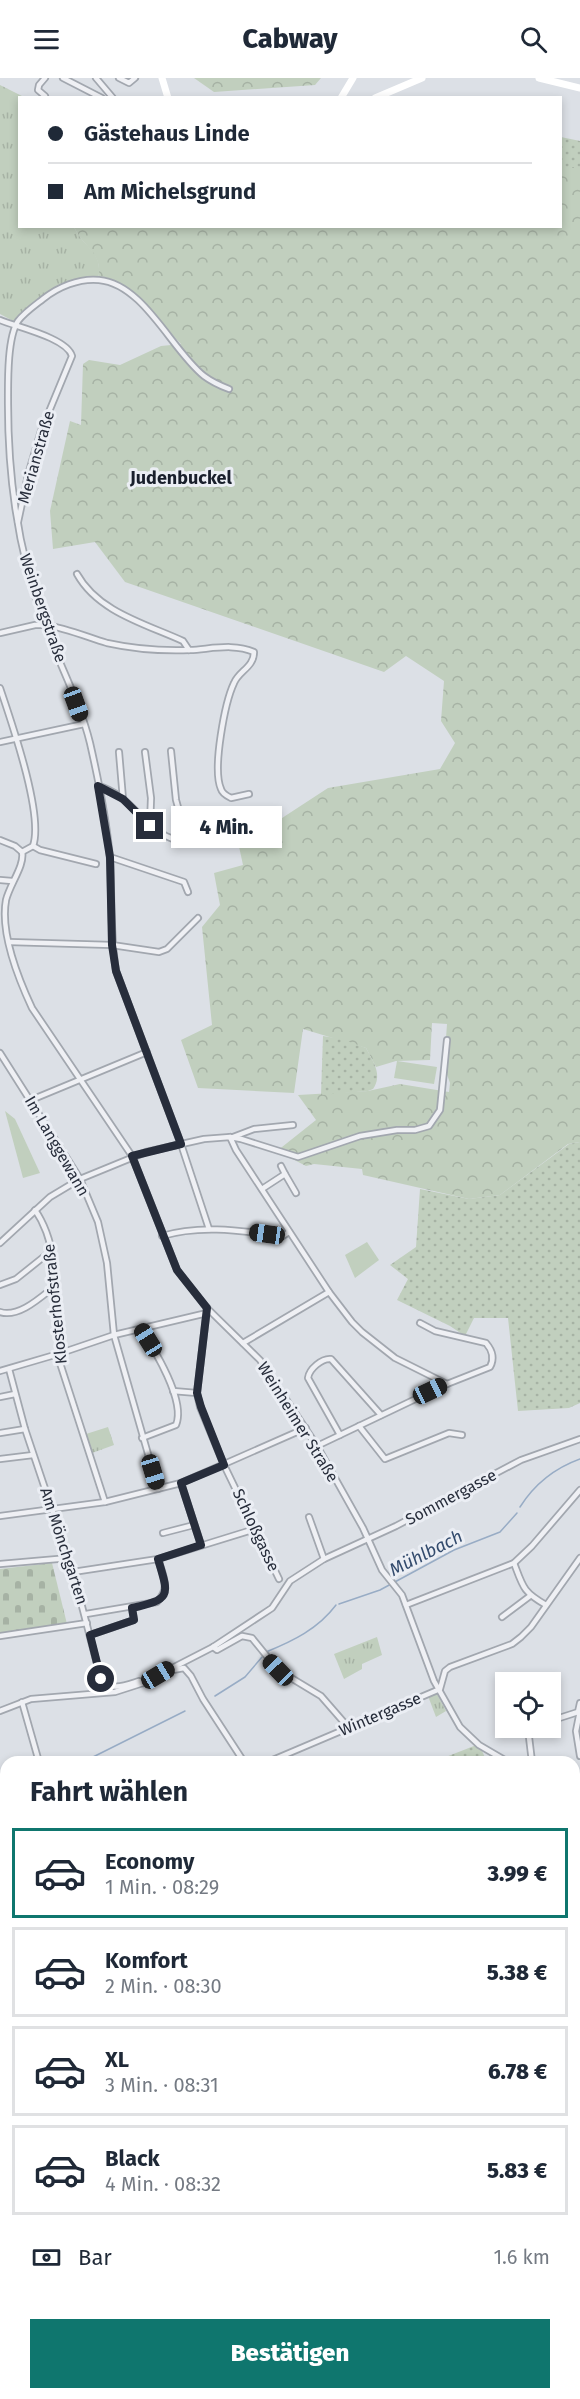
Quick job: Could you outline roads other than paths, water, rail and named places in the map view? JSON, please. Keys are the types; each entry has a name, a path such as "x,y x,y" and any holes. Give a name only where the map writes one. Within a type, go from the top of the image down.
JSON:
{"main road":[{"path":"162,78 167,96"},
{"path":"342,96 353,78"},
{"path":"380,96 422,78"},
{"path":"539,78 552,79 580,88"}],"street":[{"path":"45,78 38,90 45,96"},
{"path":"63,78 98,96"},
{"path":"96,78 110,96"},
{"path":"119,78 129,83 135,78"},
{"path":"0,320 16,326 25,314 40,301 64,286 89,280 108,282 125,291 141,304 200,372 218,385 229,389"},
{"name":"Merianstraße","path":"16,326 64,345 71,351 72,356 41,431 28,475 18,526"},
{"name":"Weinbergstraße","path":"16,326 13,333 8,382 8,464 18,526 27,567 45,625 84,724 98,786 110,857 112,945 116,971 181,1144 209,1229"},
{"path":"77,574 85,589 101,603 183,641 189,650"},
{"path":"0,633 45,625 117,645 164,650 231,647 254,652 254,659 234,682 223,716 218,780 221,792 231,798 249,794"},
{"path":"0,688 16,739 36,829 33,846"},
{"path":"0,742 84,724"},
{"path":"171,751 176,800 188,843"},
{"path":"145,752 151,798 150,826"},
{"path":"120,753 123,799"},
{"path":"98,786 123,799 150,826 167,836 188,843 221,842"},
{"path":"0,840 15,846 22,852 33,846"},
{"path":"33,846 40,850 96,864"},
{"name":"Weinheimer Straße","path":"22,852 22,865 12,881 6,903 5,926 21,986 32,1008 132,1156 177,1270 207,1311 243,1343 266,1368 317,1446 368,1538 382,1570 406,1605 427,1664 460,1727 479,1745 498,1756"},
{"path":"110,857 184,882 188,892"},
{"path":"0,880 12,881"},
{"path":"9,942 112,945 154,953 163,951 198,918"},
{"path":"230,1137 298,1158 360,1136 397,1130 415,1130 429,1126 440,1110 447,1040"},
{"path":"31,1100 147,1052"},
{"name":"Im Langgewann","path":"0,1053 80,1179 98,1222 105,1253 114,1335 158,1489"},
{"path":"0,1243 50,1197 80,1179 132,1156 181,1144 230,1137 254,1129 293,1125"},
{"path":"230,1137 236,1150 329,1292 362,1332 386,1352 447,1384"},
{"path":"281,1166 296,1193"},
{"path":"262,1189 285,1174"},
{"name":"Klosterhofstraße","path":"35,1210 43,1222 51,1251 60,1347 58,1354 105,1502"},
{"path":"162,1236 179,1230 209,1229 283,1236 289,1232"},
{"path":"0,1286 16,1279 51,1251"},
{"path":"0,1312 5,1313 29,1306 55,1286"},
{"path":"243,1343 329,1292"},
{"path":"0,1371 114,1335 207,1311"},
{"name":"Schloßgasse","path":"207,1311 197,1393 224,1465 282,1584"},
{"path":"317,1446 447,1384 490,1367 493,1362 492,1351 486,1342 435,1331 420,1323"},
{"path":"141,1329 155,1351 173,1391 179,1418 176,1425 142,1438"},
{"path":"340,1435 308,1378 309,1373 322,1360 331,1359 381,1415"},
{"name":"Am Mönchgarten","path":"9,1369 33,1455 86,1614 103,1683 117,1687 139,1681 143,1683"},
{"path":"173,1391 197,1393"},
{"path":"0,1396 15,1394"},
{"path":"359,1426 385,1459 449,1433 462,1435"},
{"path":"0,1516 105,1502 181,1483 306,1428"},
{"path":"0,1433 25,1429"},
{"name":"Sommergasse","path":"0,1711 21,1702 51,1696 115,1692 143,1683 213,1647 272,1608 280,1598 282,1584 324,1559 396,1526 521,1460 580,1440"},
{"path":"0,1460 33,1455"},
{"path":"181,1483 201,1545"},
{"path":"406,1605 514,1563 580,1491"},
{"path":"309,1517 324,1559"},
{"path":"162,1533 194,1525"},
{"path":"73,1572 158,1559 255,1529"},
{"path":"0,1564 69,1558"},
{"name":"Wintergasse","path":"282,1756 440,1689 445,1671 450,1667 512,1644 531,1627 580,1558"},
{"path":"86,1614 157,1602 164,1595 165,1585 158,1559"},
{"path":"514,1563 524,1588 530,1596 546,1605"},
{"path":"502,1617 530,1596"},
{"path":"90,1635 134,1620 132,1608"},
{"path":"0,1636 87,1623"},
{"path":"213,1647 217,1650 237,1638 248,1636 284,1674 321,1695 348,1727"},
{"path":"169,1669 184,1668 189,1673 202,1699 241,1756"},
{"path":"21,1702 37,1756"},
{"path":"580,1703 576,1731 580,1756"},
{"path":"561,1718 579,1712"},
{"path":"529,1738 531,1756"},
{"path":"580,2333 580,2362"}],"waterway":[{"name":"Mühlbach","path":"520,1507 546,1478 580,1459"},
{"name":"Mühlbach","path":"339,1604 380,1590 454,1550 500,1532 517,1513"},
{"name":"Mühlbach","path":"266,1652 304,1633 321,1621 336,1605"},
{"name":"Mühlbach","path":"215,1696 245,1677 262,1657"},
{"name":"Mühlbach","path":"95,1756 185,1711"}],"district":[{"name":"Judenbuckel","path":"181,478"}]}
